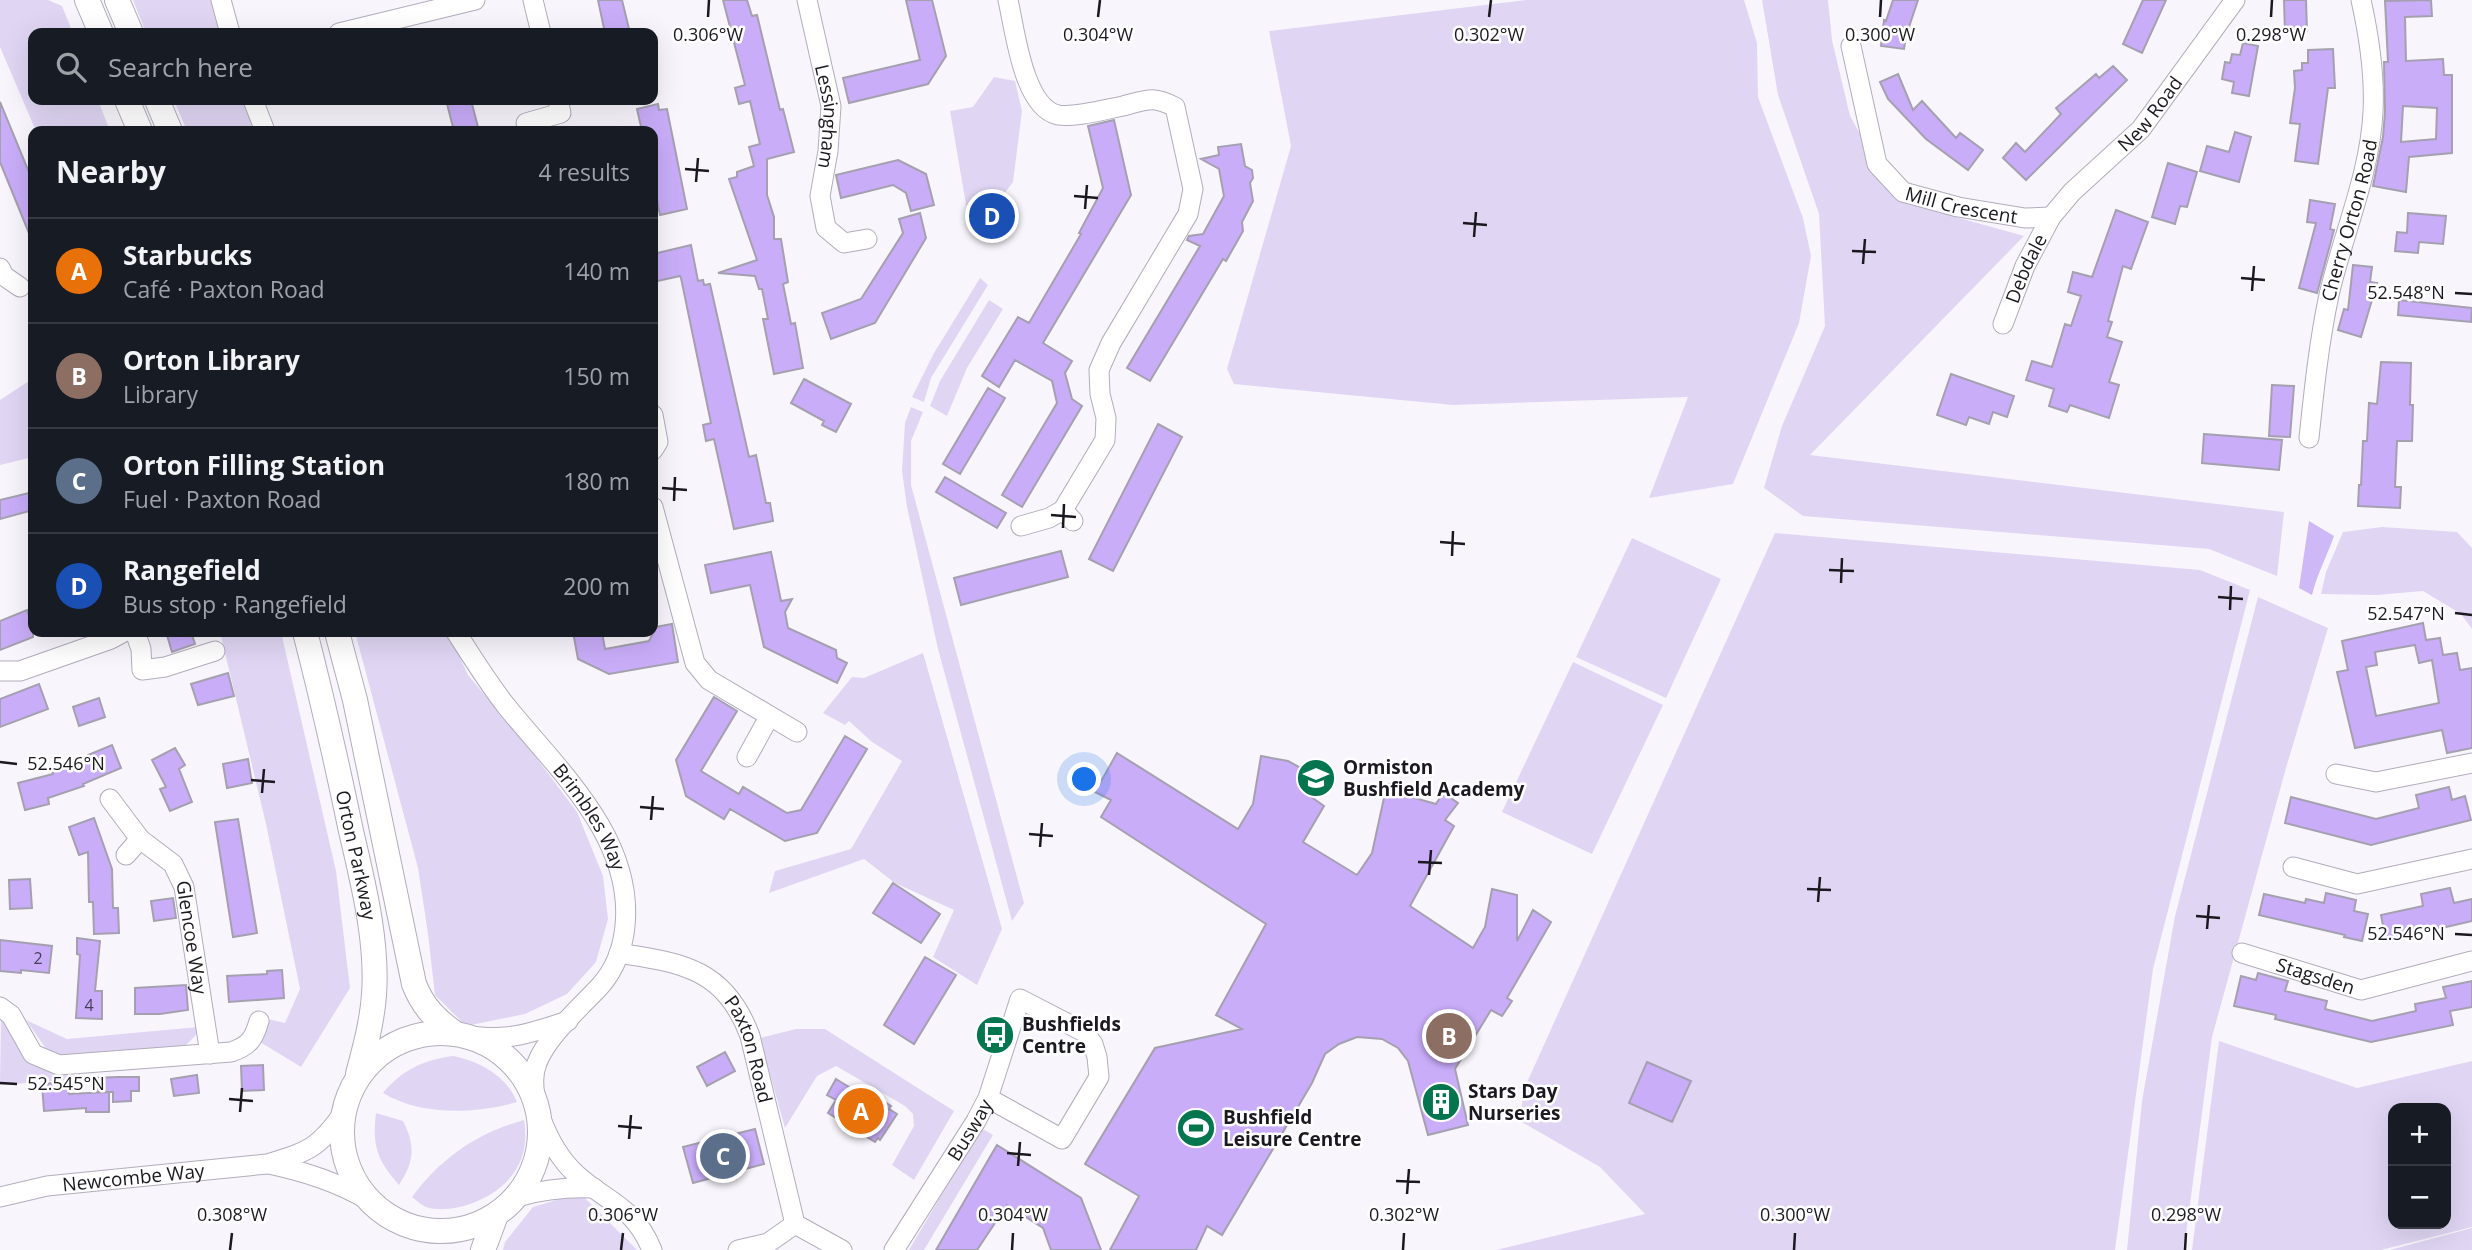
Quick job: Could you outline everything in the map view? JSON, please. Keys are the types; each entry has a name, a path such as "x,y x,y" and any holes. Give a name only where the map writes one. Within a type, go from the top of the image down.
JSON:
{"main road":[{"path":"87,0 99,28"},
{"path":"117,0 129,28"},
{"path":"129,105 138,126"},
{"path":"160,105 168,126"},
{"name":"Orton Parkway","path":"305,637 324,706 364,888 373,951 371,1028 356,1081"},
{"name":"Orton Parkway","path":"338,637 355,700 414,984 420,1000 430,1013 461,1035"},
{"path":"394,1220 419,1229 446,1232 472,1227 496,1215 517,1197 533,1173 540,1145 538,1108 527,1082 509,1060 485,1043 461,1035 433,1033 410,1038 389,1048 370,1063 356,1081 344,1112 342,1136 346,1160 355,1182 369,1201 394,1220 420,1250"},
{"path":"483,1250 496,1215"}],"street":[{"path":"221,0 229,28"},
{"path":"360,28 475,0"},
{"path":"533,0 540,28"},
{"name":"Lessingham","path":"807,0 831,106 828,151 820,196 826,228 844,243 867,240"},
{"path":"1007,0 1027,80 1043,108 1058,115 1076,114 1158,98 1175,107 1193,189 1188,214 1111,342 1099,370 1100,394 1106,418 1105,440 1068,516 1021,526"},
{"name":"New Road","path":"2051,216 2072,192 2141,128 2235,0"},
{"name":"Cherry Orton Road","path":"2309,438 2316,369 2329,298 2358,191 2373,113 2373,78 2361,0"},
{"name":"Mill Crescent","path":"1851,46 1877,164 1903,192 1958,207 2025,218 2051,216"},
{"path":"255,105 263,126"},
{"path":"526,123 561,113 559,105"},
{"name":"Debdale","path":"2003,324 2025,266 2051,216"},
{"path":"0,268 4,276 20,287"},
{"path":"658,526 695,663 709,680 797,732"},
{"path":"0,671 20,671 115,637"},
{"path":"137,637 141,649 142,670 165,667 215,651"},
{"name":"Brimbles Way","path":"459,637 506,705 560,769 594,815 623,880 627,908 620,953 605,980 544,1049 536,1065 533,1082 538,1108"},
{"path":"747,757 769,717"},
{"path":"2336,774 2376,782 2472,765"},
{"name":"Glencoe Way","path":"110,799 140,839 173,864 184,887 210,1054"},
{"path":"126,855 140,839"},
{"path":"2293,867 2357,884 2472,859"},
{"name":"Paxton Road","path":"620,953 671,960 698,972 728,993 742,1013 754,1049 795,1224"},
{"name":"Stagsden","path":"2242,953 2361,990 2472,961"},
{"name":"Busway","path":"894,1250 988,1098 1020,999 1084,1032 1093,1044 1099,1077 1062,1139 988,1098"},
{"path":"0,1007 11,1015 33,1054 59,1065 231,1052 245,1047 254,1038 259,1021"},
{"path":"461,1035 492,1039 518,1037 568,1021"},
{"path":"538,1108 548,1138 561,1157 576,1175 615,1201 632,1217 652,1250"},
{"name":"Newcombe Way","path":"0,1197 47,1186 267,1164 295,1156 320,1143 344,1112"},
{"name":"Newcombe Way","path":"267,1164 328,1179 369,1201"},
{"path":"517,1197 542,1189 594,1188"},
{"path":"738,1250 768,1243 795,1224 842,1250"}],"shaded area":[{"path":"0,0 48,0 62,6 71,28 28,28 28,105 100,105 108,126 34,126 0,47"},
{"path":"133,0 215,0 224,28 144,28"},
{"path":"1527,0 1744,0 1757,43 1758,97 1803,218 1811,256 1799,323 1733,484 1649,498 1688,397 1453,405 1234,384 1227,369 1291,146 1269,31"},
{"path":"1762,0 1828,0 1832,40 1850,116 1898,201 2024,236 1810,455 2284,512 2277,576 2209,549 1803,516 1764,488 1782,426 1825,326 1819,214 1778,95"},
{"path":"994,77 1015,81 1022,111 1013,182 976,232 970,228 950,111 973,107"},
{"path":"176,105 249,105 255,126 185,126"},
{"path":"980,278 988,285 931,378 924,402 912,397 934,353"},
{"path":"989,300 1003,309 967,368 947,416 930,406 940,381"},
{"path":"28,382 28,458 0,465 0,400"},
{"path":"911,407 923,412 911,441 911,485 1024,903 1012,921 938,649 907,507 902,471 905,423"},
{"path":"2309,521 2334,536 2312,595 2299,588"},
{"path":"2382,527 2457,532 2472,548 2472,629 2461,614 2423,591 2377,595 2321,594 2326,572 2343,532"},
{"path":"1775,533 2200,570 2250,590 2153,969 2115,1250 1496,1250 1645,1214 1600,1167 1520,1121 1524,1089"},
{"path":"1632,538 1721,579 1666,698 1576,657"},
{"path":"2258,597 2328,628 2286,768 2212,1037 2184,1250 2127,1250 2142,1101 2175,916"},
{"path":"221,637 282,637 336,871 350,988 301,1067 260,1042 268,1019 285,1023 300,989 266,824"},
{"path":"356,637 450,637 468,675 526,744 577,812 603,876 608,919 596,962 567,994 525,1014 466,1026 435,995 418,868"},
{"path":"923,653 1002,929 977,985 933,957 954,910 895,883 864,859 769,893 775,871 851,849 902,761 872,742 849,721 845,725 823,713 852,677 864,678"},
{"path":"1573,662 1663,705 1592,854 1502,812"},
{"path":"1,1018 37,1065 53,1074 79,1076 79,1079 0,1085"},
{"path":"26,1020 67,1039 198,1027 196,1035 184,1047 63,1056 47,1050"},
{"path":"796,1029 825,1029 954,1111 914,1180 892,1165 914,1126 913,1114 905,1106 836,1066 817,1076 785,1128 760,1038"},
{"path":"2219,1041 2357,1088 2472,1061 2472,1227 2381,1250 2192,1250"},
{"path":"453,1056 491,1071 506,1085 517,1102 484,1109 448,1111 414,1106 383,1093 414,1067"},
{"path":"376,1113 403,1121 410,1138 412,1154 408,1169 399,1185 378,1152 375,1135"},
{"path":"524,1120 524,1150 519,1163 512,1175 492,1194 464,1206 445,1209 426,1207 412,1197 435,1170 461,1149 491,1132"},
{"path":"981,1128 993,1135 924,1250 909,1250"},
{"path":"580,1193 637,1250 503,1250 505,1242 533,1207"},
{"path":"2472,1228 2472,1250 2390,1250"}],"building":[{"path":"598,0 622,0 629,28 604,28"},
{"path":"723,0 747,0 752,16 757,15 780,110 783,109 794,152 767,159 767,195 774,217 774,239 781,239 788,282 783,284 791,324 795,323 803,368 774,374 763,319 768,319 762,289 759,289 755,276 718,273 757,260 729,179 737,177 737,172 754,166 749,147 760,144 750,101 739,104 735,88 745,85"},
{"path":"906,0 932,0 946,56 928,84 849,103 843,78 920,60"},
{"path":"1893,0 1918,0 1904,49 1881,46 1884,20 1886,21"},
{"path":"2143,0 2166,0 2142,53 2123,44"},
{"path":"2284,0 2306,0 2307,31 2285,32"},
{"path":"2431,0 2432,16 2405,17 2406,61 2443,59 2444,75 2452,75 2452,153 2409,157 2406,192 2373,186 2385,112 2384,62 2388,62 2385,1","holes":["2403,106 2437,108 2436,139 2401,142"]},
{"path":"2243,43 2258,46 2249,96 2232,93 2234,82 2222,79 2225,62 2230,63 2232,54 2240,55"},
{"path":"2333,49 2335,88 2328,88 2318,164 2295,161 2300,124 2290,123 2295,88 2294,71 2302,70 2302,63 2308,63 2308,50"},
{"path":"2113,66 2127,80 2026,180 2003,158 2016,143 2025,152 2061,114 2056,108 2096,74 2099,78"},
{"path":"1898,74 1913,110 1922,101 1956,138 1960,133 1983,150 1968,170 1926,139 1888,99 1880,82"},
{"path":"0,102 28,170 28,231 0,162"},
{"path":"658,104 659,110 667,109 687,209 660,215 658,126 641,126 637,109"},
{"path":"447,105 472,105 478,126 453,126"},
{"path":"1114,120 1131,195 1043,343 1072,361 1065,373 1072,399 1082,406 1022,507 1002,495 1057,403 1052,381 1015,360 999,387 982,376 1018,317 1029,323 1081,234 1079,233 1103,188 1088,126"},
{"path":"2235,132 2251,137 2239,182 2200,171 2207,146 2229,152"},
{"path":"1241,144 1245,166 1252,170 1253,178 1250,183 1253,201 1242,222 1243,231 1226,261 1223,259 1150,381 1127,368 1200,246 1187,240 1189,236 1203,234 1224,196 1219,169 1201,159 1219,155 1218,147"},
{"path":"898,160 926,174 934,205 911,211 906,193 893,185 841,198 836,175"},
{"path":"2168,163 2197,172 2187,207 2180,206 2175,224 2152,217"},
{"path":"2310,200 2335,204 2330,229 2334,230 2317,293 2299,288 2316,223 2307,222"},
{"path":"2116,210 2148,222 2131,269 2123,266 2108,321 2112,322 2107,337 2122,342 2109,382 2119,385 2109,418 2070,405 2067,412 2049,406 2054,389 2026,380 2032,361 2052,367 2065,324 2071,326 2081,296 2068,292 2073,272 2092,277"},
{"path":"920,213 926,238 875,323 831,339 822,313 861,299 903,233 899,219"},
{"path":"2408,213 2446,216 2443,244 2419,242 2418,253 2395,251 2397,232 2407,233"},
{"path":"691,245 698,281 703,280 704,285 710,284 749,457 756,455 766,503 770,503 773,521 734,529 714,439 706,441 703,425 711,423 681,278 680,276 658,281 658,253"},
{"path":"2353,265 2372,267 2370,282 2377,283 2361,337 2338,330 2344,309 2348,310"},
{"path":"2399,300 2472,308 2471,322 2398,315"},
{"path":"2381,362 2411,363 2412,441 2397,441 2395,487 2401,487 2400,508 2358,506 2369,403 2377,404"},
{"path":"1951,374 2014,396 2007,417 1993,412 1989,424 1969,417 1966,425 1937,415"},
{"path":"804,379 851,404 836,432 822,425 824,421 791,403"},
{"path":"2272,385 2294,386 2290,437 2269,436"},
{"path":"988,388 1005,398 960,474 943,464"},
{"path":"1158,424 1182,437 1113,571 1089,559"},
{"path":"2204,434 2282,440 2279,470 2202,463"},
{"path":"945,477 1006,513 997,528 936,492"},
{"path":"28,493 28,511 0,519 0,500"},
{"path":"1061,551 1068,577 961,605 954,578"},
{"path":"771,552 781,601 792,599 785,612 788,628 836,650 837,658 847,663 837,683 764,647 750,585 711,593 705,565"},
{"path":"27,610 28,637 33,637 0,650 0,621"},
{"path":"2423,623 2426,640 2440,638 2443,655 2457,653 2460,670 2472,668 2472,748 2447,753 2442,730 2355,748 2337,672 2348,670 2342,641","holes":["2415,645 2419,663 2432,660 2439,703 2376,716 2366,667 2377,665 2375,652"]},
{"path":"672,624 678,662 609,674 578,659 574,637 603,637 605,649 649,641 651,637 658,637 658,627"},
{"path":"168,637 193,637 195,644 172,652"},
{"path":"228,673 234,696 198,705 191,684"},
{"path":"39,684 48,709 0,727 0,699"},
{"path":"714,697 737,711 701,771 739,794 743,787 787,813 801,810 845,736 867,749 817,833 785,841 730,809 724,819 686,796 676,760"},
{"path":"99,698 105,717 79,726 73,707"},
{"path":"112,745 121,768 83,784 84,786 48,798 49,804 25,810 18,783 53,774 52,769 89,758 88,755"},
{"path":"175,748 185,765 179,769 192,802 170,811 160,789 166,787 152,760"},
{"name":"Ormiston Bushfield Academy","path":"1117,753 1238,829 1253,804 1261,756 1288,761 1321,779 1310,796 1324,806 1303,842 1357,875 1372,853 1387,784 1410,786 1411,797 1436,804 1443,793 1458,803 1445,820 1454,826 1410,906 1473,948 1485,927 1492,889 1517,895 1517,941 1533,910 1551,922 1507,998 1512,1001 1502,1016 1491,1010 1455,1069 1468,1125 1428,1135 1408,1061 1398,1048 1382,1039 1357,1037 1339,1044 1325,1054 1312,1083 1222,1235 1207,1226 1196,1250 1110,1250 1139,1196 1085,1164 1155,1048 1242,1029 1216,1015 1266,924 1101,817 1111,800 1095,792"},
{"path":"248,759 252,783 227,788 223,764"},
{"path":"2449,787 2452,800 2465,796 2471,820 2371,845 2285,823 2291,797 2376,819 2419,808 2416,795"},
{"path":"94,818 112,869 113,908 118,908 119,933 94,934 93,902 89,902 88,852 79,855 69,827"},
{"path":"238,819 257,933 233,937 215,822"},
{"path":"30,879 32,908 10,909 9,880"},
{"path":"893,883 940,914 921,943 873,913"},
{"path":"2450,888 2454,903 2472,899 2472,921 2386,941 2381,915 2423,906 2421,894"},
{"path":"2326,893 2356,900 2354,911 2368,914 2362,941 2259,915 2264,894 2305,903 2306,899 2324,903"},
{"path":"173,898 176,918 154,921 151,901"},
{"path":"77,938 100,941 95,991 102,991 102,1019 76,1018 80,955 77,954"},
{"path":"0,940 52,946 49,973 0,971"},
{"path":"925,957 956,975 914,1044 884,1025"},
{"path":"282,970 284,998 229,1002 227,976 267,974 267,971"},
{"path":"2258,973 2288,981 2285,991 2327,1001 2325,1009 2372,1021 2416,1011 2415,1004 2446,998 2443,987 2472,981 2472,1007 2450,1011 2453,1025 2371,1042 2275,1019 2276,1015 2234,1006 2241,976 2256,980"},
{"path":"186,985 188,1010 135,1014 135,988"},
{"path":"725,1052 735,1071 707,1086 697,1067"},
{"path":"1647,1062 1691,1081 1672,1122 1629,1103"},
{"path":"263,1065 264,1090 242,1091 241,1066"},
{"path":"197,1075 199,1093 174,1096 171,1079"},
{"path":"139,1077 139,1091 131,1091 131,1101 113,1102 113,1092 93,1092 93,1078"},
{"path":"836,1079 875,1103 879,1098 897,1114 880,1140 878,1138 875,1142 828,1113 836,1100 827,1095"},
{"path":"68,1082 69,1094 109,1092 109,1112 86,1112 86,1108 44,1111 42,1084"},
{"path":"755,1129 764,1164 693,1183 683,1147"},
{"path":"997,1145 1081,1198 1101,1250 1051,1250 1043,1228 1007,1205 977,1250 936,1250"}],"place":[{"name":"Rangefield","path":"992,216"},
{"name":"Ormiston Bushfield Academy","path":"1316,778"},
{"name":"Bushfields Centre","path":"995,1035"},
{"name":"Orton Library","path":"1449,1036"},
{"name":"Stars Day Nurseries","path":"1441,1102"},
{"name":"Starbucks","path":"861,1111"},
{"name":"Bushfield Leisure Centre","path":"1196,1128"},
{"name":"Orton Filling Station","path":"723,1156"}]}
